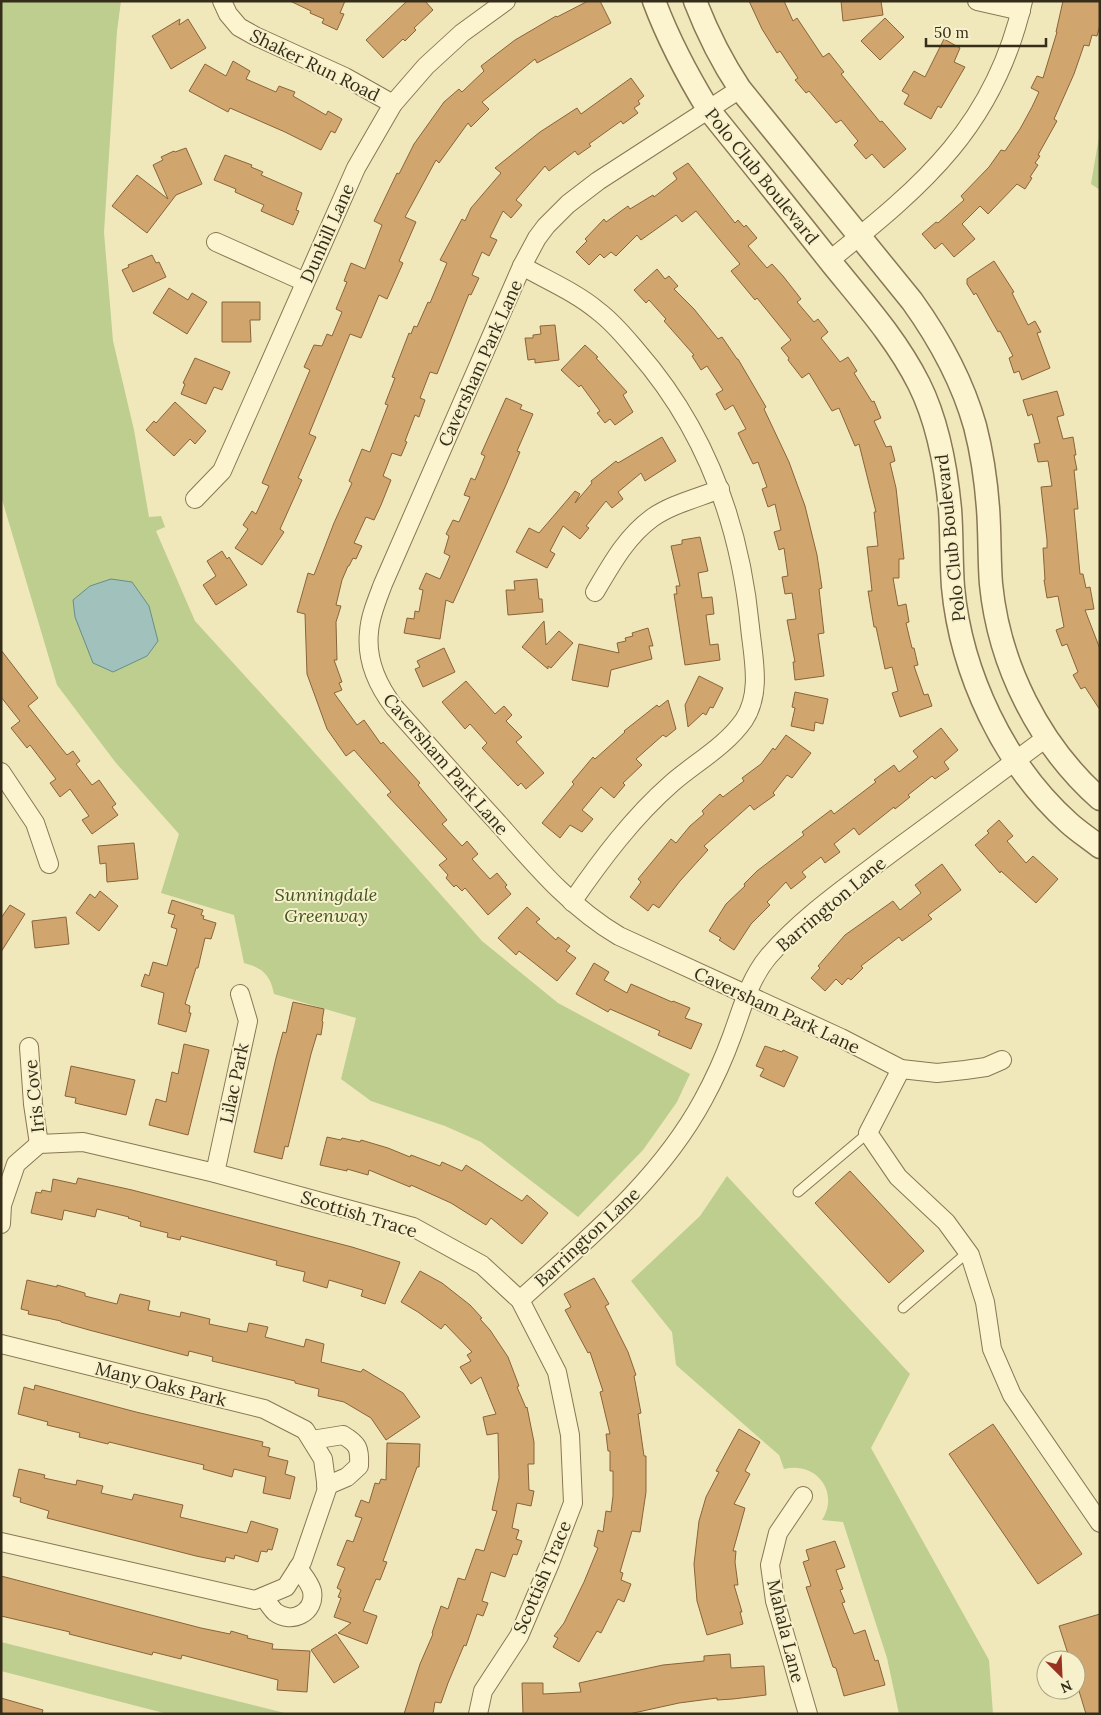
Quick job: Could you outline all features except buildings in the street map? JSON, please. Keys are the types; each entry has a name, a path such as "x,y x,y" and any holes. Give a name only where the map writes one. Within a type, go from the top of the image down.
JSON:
{"street":[{"name":"Shaker Run Road","path":"222,1 228,14 239,27 345,77 393,104"},
{"name":"Dunhill Lane","path":"195,499 222,471 258,394 356,168 393,104 426,66 462,32 506,1"},
{"name":"Polo Club Boulevard","path":"654,1 668,38 685,73 708,110 890,335 919,384 935,424 944,465 950,510 953,587 959,630 965,655 986,707 1006,747 1038,790 1069,823 1100,847"},
{"name":"Polo Club Boulevard","path":"695,1 703,22 728,71 740,89 929,325 953,368 966,397 982,458 988,507 991,584 1002,644 1013,674 1039,727 1067,765 1100,800"},
{"path":"830,260 888,213 925,179 952,149 982,107 1009,50 1022,6 977,1"},
{"name":"Caversham Park Lane","path":"740,89 598,181 568,204 537,238 522,266 383,584 372,614 368,632 375,674 382,691 394,707 506,833 563,895 605,928 840,1038 901,1070 937,1073 986,1067 1002,1060"},
{"path":"216,242 305,282"},
{"path":"522,266 597,310 616,327 651,367 675,401 693,432 726,504 738,552 748,610 755,678 754,698 744,720 729,737 672,783 646,808 592,872 572,902"},
{"path":"595,592 615,558 636,531 667,510 720,489"},
{"name":"Barrington Lane","path":"520,1300 585,1241 643,1184 681,1137 703,1099 728,1047 746,995 757,974 767,959 787,937 853,881 1046,738"},
{"path":"2,776 35,824 49,864"},
{"name":"Lilac Park","path":"215,1173 248,1021 240,994"},
{"name":"Iris Cove","path":"29,1047 33,1104 39,1144"},
{"path":"901,1070 868,1133 898,1177 946,1222 968,1252 985,1302 992,1349 1012,1395 1100,1523"},
{"name":"Scottish Trace","path":"39,1144 83,1142 215,1173 413,1227 482,1265 520,1300 557,1372 570,1435 573,1503 550,1563 518,1636 483,1691 478,1714"},
{"path":"1,1224 2,1205 16,1164 39,1144"},
{"name":"Many Oaks Park","path":"1,1344 264,1409 305,1430 323,1459 327,1489 298,1568 286,1586 255,1600 1,1542"},
{"path":"312,1440 343,1434 355,1442 360,1453 359,1466 347,1477 326,1486"},
{"name":"Mahala Lane","path":"803,1496 778,1532 770,1566 775,1602 808,1714"},
{"path":"263,1597 276,1612 288,1618 299,1616 308,1610 313,1601 312,1590 298,1568"}],"lane":[{"path":"798,1192 868,1133"},
{"path":"903,1308 968,1252"}],"green space":[{"name":"Sunningdale Greenway","path":"1,1 121,1 117,31 104,232 113,341 134,430 149,517 161,516 165,527 156,531 195,621 482,941 558,1003 690,1074 677,1102 643,1150 578,1217 481,1142 445,1126 371,1101 341,1079 356,1018 274,994 270,981 264,973 256,967 244,963 234,915 161,893 179,834 116,763 57,685 1,496"},
{"path":"1100,131 1100,190 1091,184"},
{"path":"727,1176 910,1374 871,1448 989,1660 993,1714 899,1714 887,1658 843,1522 822,1520 827,1509 828,1499 822,1481 815,1474 806,1470 796,1468 784,1469 779,1455 676,1365 672,1332 631,1281 700,1216"},
{"path":"1,1642 289,1714 167,1714 1,1671"}],"water":[{"path":"111,579 132,582 149,606 158,641 147,656 113,672 93,663 75,617 73,600 90,586"}]}
